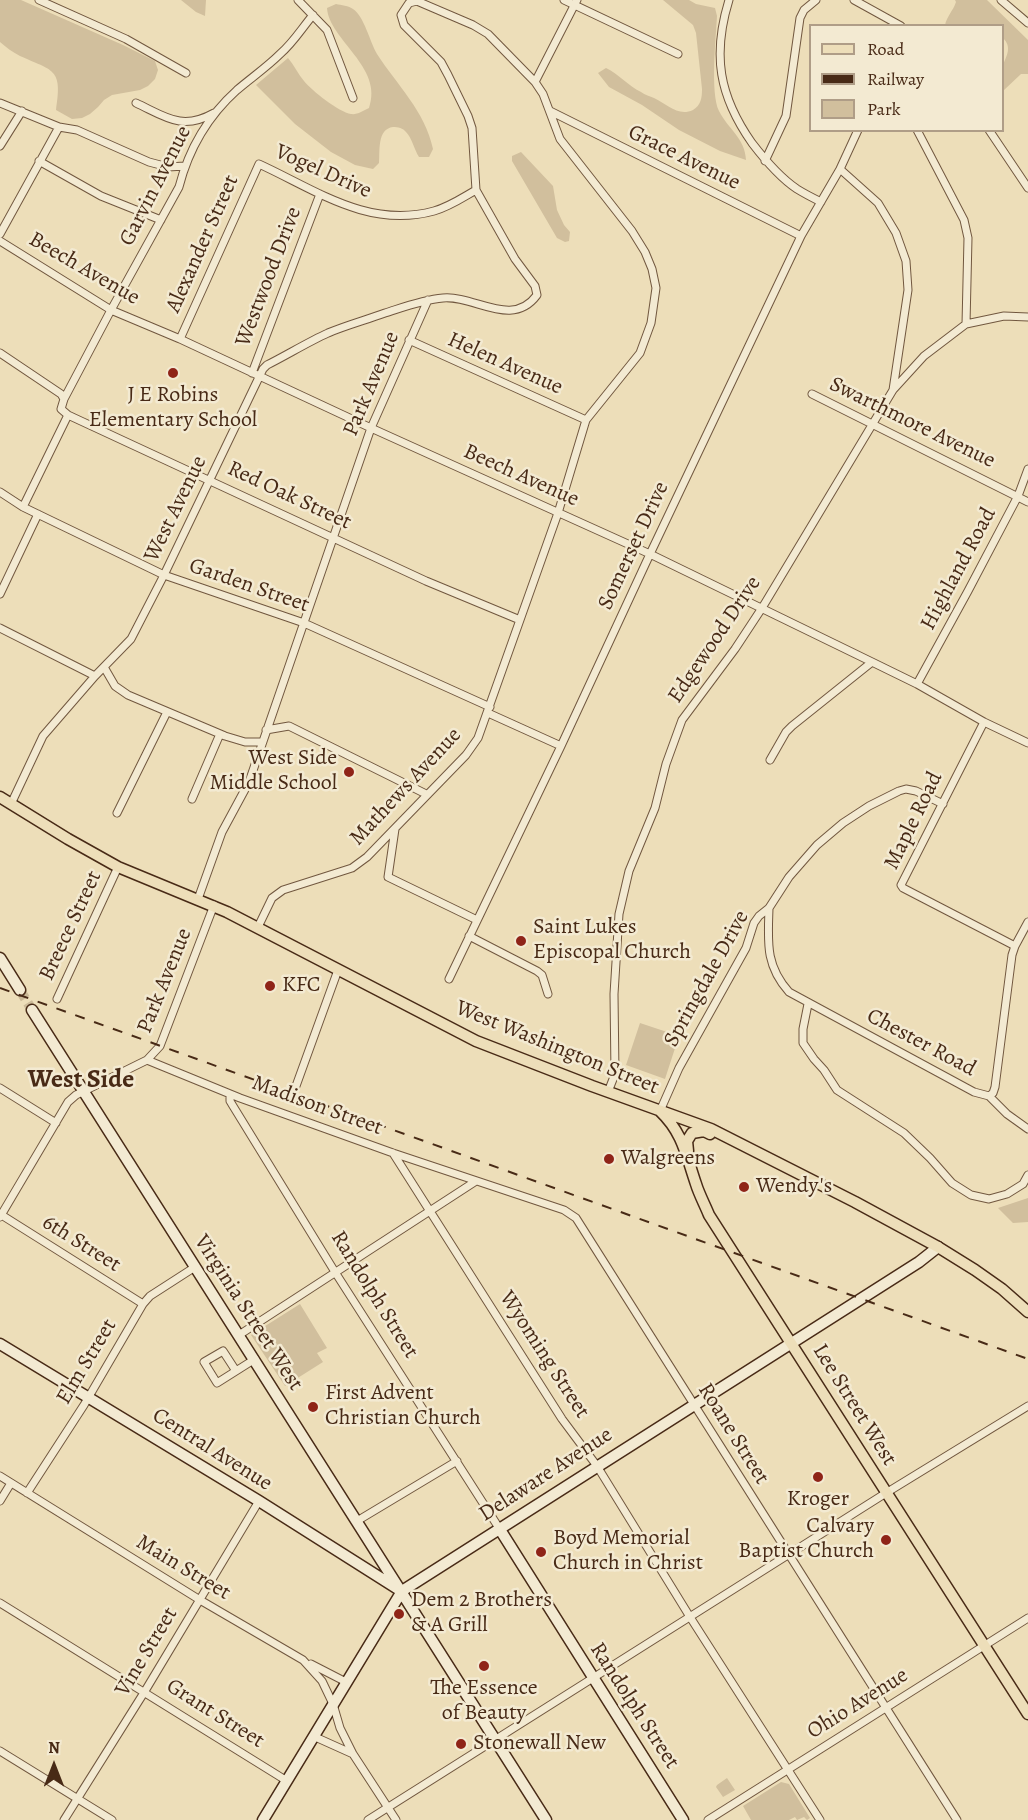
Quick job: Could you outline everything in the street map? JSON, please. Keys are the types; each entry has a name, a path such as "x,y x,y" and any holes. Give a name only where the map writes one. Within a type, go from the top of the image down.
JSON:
{"main road":[{"name":"West Washington Street","path":"0,797 118,867 214,905 476,1041 711,1129 938,1247 1002,1289 1028,1311"},
{"path":"0,958 20,990"},
{"name":"Virginia Street West","path":"32,1010 546,1820"},
{"name":"Lee Street West","path":"660,1111 672,1122 678,1133 709,1215 1028,1714"},
{"path":"688,1157 688,1137 692,1132 704,1131 741,1145"},
{"name":"Delaware Avenue","path":"262,1820 402,1591 919,1262 938,1247"},
{"name":"Central Avenue","path":"0,1344 402,1591"},
{"name":"Randolph Street","path":"499,1528 683,1820"}],"street":[{"path":"39,0 126,39 186,73"},
{"path":"298,0 327,30 353,98"},
{"path":"564,0 575,3 678,54"},
{"path":"729,0 721,27 720,40 721,72 732,111 765,161 796,189 822,202"},
{"path":"765,161 786,117 800,18 804,10 816,0"},
{"path":"854,0 897,24"},
{"path":"1001,0 1028,23"},
{"path":"428,300 459,299 503,311 524,307 531,303 537,295 535,286 515,259 476,190 472,128 468,116 441,62 404,25 401,15 404,8 410,3 419,1 488,34 535,82 543,94 560,139 632,231 652,269 656,288 651,323 640,353 586,420"},
{"path":"535,82 575,3"},
{"name":"Garvin Avenue","path":"64,399 179,188 193,145 216,112 236,91 282,53 313,15"},
{"path":"0,103 59,126 77,130 149,162 168,167 185,166"},
{"path":"136,103 177,122 204,119 216,112"},
{"path":"0,146 22,111"},
{"name":"Grace Avenue","path":"550,111 801,236"},
{"path":"0,234 59,126"},
{"name":"Somerset Drive","path":"449,979 801,236 840,169 857,132"},
{"path":"917,132 964,220 968,238 966,324"},
{"path":"989,132 1028,188"},
{"path":"39,161 101,196 161,220"},
{"name":"Vogel Drive","path":"259,164 359,211 384,215 434,211 476,190"},
{"name":"Alexander Street","path":"180,339 259,164"},
{"path":"840,169 878,203 896,233 906,261 908,290 893,390"},
{"name":"Westwood Drive","path":"252,373 320,194"},
{"name":"Beech Avenue","path":"0,241 111,310 180,339 650,554 917,684 984,722 1028,743"},
{"name":"Park Avenue","path":"198,899 222,832 249,782 371,428 428,300"},
{"name":"West Avenue","path":"11,804 43,736 95,676 131,639 267,365 328,333 428,300"},
{"name":"Edgewood Drive","path":"608,1092 615,1074 614,993 619,914 629,871 656,808 666,764 682,720 735,649 762,608 893,390 924,356 966,324 1005,316 1028,317"},
{"name":"Helen Avenue","path":"410,340 586,420"},
{"path":"0,353 61,394 64,399 61,409 68,415 23,507"},
{"name":"Swarthmore Avenue","path":"812,394 1028,502"},
{"name":"Red Oak Street","path":"68,415 426,581 520,620"},
{"name":"Mathews Avenue","path":"258,927 272,898 283,890 352,868 367,857 466,754 478,738 558,513 586,420"},
{"name":"Highland Road","path":"917,684 1018,496 1028,469"},
{"name":"Garden Street","path":"0,492 23,507 164,575 304,623 561,746"},
{"path":"0,594 38,514"},
{"path":"0,628 95,676"},
{"path":"770,760 792,726 872,662"},
{"path":"104,667 112,681 123,692 220,734 245,742 262,742"},
{"path":"117,813 167,712"},
{"name":"Maple Road","path":"984,722 901,885 1015,946"},
{"path":"266,730 289,726 426,794"},
{"path":"192,799 220,734"},
{"name":"Springdale Drive","path":"660,1111 679,1068 746,948 754,923 769,908 789,877 817,845 843,823 899,790 916,790 943,804"},
{"path":"395,829 388,877 477,920"},
{"name":"Breece Street","path":"57,999 118,867"},
{"name":"Park Avenue","path":"0,1215 68,1102 76,1095 147,1059 160,1046 214,905"},
{"name":"Chester Road","path":"769,908 768,945 771,965 789,992 974,1092 989,1096 993,1093 995,1086 1012,955 1028,922"},
{"path":"470,936 537,971 542,975 548,993"},
{"path":"296,1086 338,970"},
{"path":"808,1004 803,1043 837,1090 904,1133 952,1183 971,1195 989,1199 1007,1194 1023,1184 1028,1175"},
{"name":"Madison Street","path":"147,1059 230,1094 476,1181"},
{"path":"0,1088 57,1123"},
{"name":"Randolph Street","path":"230,1094 230,1101 335,1272 499,1528"},
{"path":"989,1096 1007,1114 1028,1129"},
{"name":"Wyoming Street","path":"393,1153 562,1419 597,1466 820,1820"},
{"path":"240,1335 476,1181"},
{"name":"Roane Street","path":"476,1181 564,1210 576,1218 957,1820"},
{"name":"6th Street","path":"0,1215 143,1304"},
{"name":"Elm Street","path":"27,1493 143,1304 150,1296 195,1267"},
{"path":"236,1371 223,1351 204,1362 217,1383 236,1371 255,1359"},
{"path":"368,1820 1028,1406"},
{"path":"357,1521 456,1461"},
{"name":"Main Street","path":"0,1476 200,1600 303,1660 322,1681 333,1704 340,1728 353,1754 396,1820"},
{"path":"0,1501 11,1483"},
{"name":"Vine Street","path":"64,1820 145,1691 258,1501"},
{"name":"Grant Street","path":"0,1603 288,1780"},
{"name":"Ohio Avenue","path":"708,1820 1028,1618"},
{"path":"303,1660 346,1682"},
{"path":"313,1736 353,1754"},
{"path":"0,1751 112,1820"}],"green space":[{"path":"0,0 21,0 155,61 158,70 155,79 140,90 112,95 90,114 72,119 56,110 58,86 53,73 0,42"},
{"path":"181,0 206,0 205,16 196,12"},
{"path":"663,0 689,0 715,8 717,16 714,65 716,103 743,146 746,160 720,151 679,130 642,105 609,87 598,73 606,68 644,94 677,111 688,112 698,106 702,89 696,33 693,25"},
{"path":"955,0 987,0 1028,40 1028,74 1021,74 1004,90 1004,62 1008,48 1004,39 1004,24 945,24"},
{"path":"336,4 349,7 357,12 377,54 417,110 424,122 433,149 429,157 419,157 406,132 393,127 384,132 382,136 379,163 373,169 355,165 331,152 295,124 256,85 288,58 308,85 333,105 351,114 369,108 372,93 369,80 363,67 330,20 327,8"},
{"path":"521,152 553,186 557,210 570,232 569,241 565,242 557,238 512,161 512,156"},
{"path":"640,1023 679,1036 665,1079 626,1065"},
{"path":"1028,1198 1028,1222 1013,1223 998,1208"},
{"path":"300,1304 327,1348 317,1353 323,1362 285,1386 251,1335"},
{"path":"727,1778 735,1790 723,1797 716,1787"},
{"path":"781,1782 789,1784 810,1818 807,1820 804,1817 797,1820 795,1817 789,1820 751,1820 743,1806"}],"tunnel":[{"path":"20,990 32,1010"}],"railway":[{"path":"0,988 1028,1359"}],"place":[{"name":"J E Robins Elementary School","path":"173,373"},
{"name":"West Side Middle School","path":"349,772"},
{"name":"Saint Lukes Episcopal Church","path":"521,941"},
{"name":"KFC","path":"270,986"},
{"name":"Walgreens","path":"609,1159"},
{"name":"Wendy's","path":"744,1187"},
{"name":"First Advent Christian Church","path":"313,1407"},
{"name":"Kroger","path":"818,1477"},
{"name":"Calvary Baptist Church","path":"886,1540"},
{"name":"Boyd Memorial Church in Christ","path":"541,1552"},
{"name":"Dem 2 Brothers & A Grill","path":"399,1614"},
{"name":"The Essence of Beauty","path":"484,1666"},
{"name":"Stonewall New","path":"461,1744"}],"district":[{"name":"West Side","path":"81,1081"}]}
